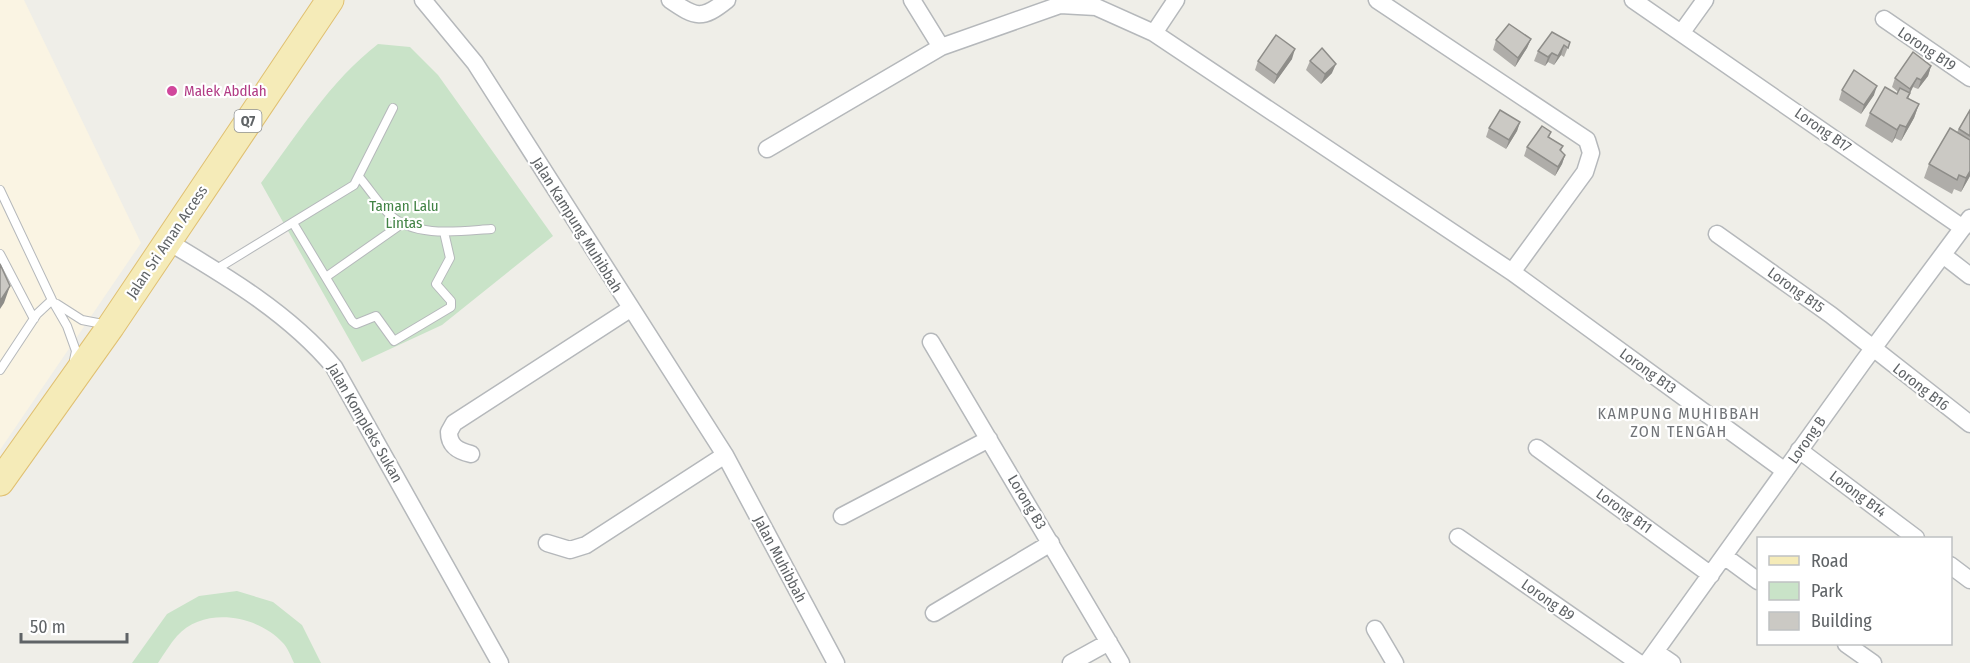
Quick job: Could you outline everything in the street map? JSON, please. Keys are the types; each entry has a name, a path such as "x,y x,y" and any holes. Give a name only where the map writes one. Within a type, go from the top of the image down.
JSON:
{"main road":[{"name":"Jalan Sri Aman Access","path":"0,482 111,326 330,0"}],"street":[{"name":"Jalan Kampung Muhibbah","path":"423,0 475,63 630,309 725,454"},
{"path":"670,0 687,12 707,15 728,0"},
{"path":"912,0 941,47"},
{"path":"1154,33 1176,0"},
{"path":"1377,0 1587,140 1591,153 1584,172 1512,272"},
{"name":"Lorong B17","path":"1633,0 1967,223"},
{"path":"1682,32 1705,0"},
{"name":"Lorong B13","path":"767,149 941,47 1060,5 1076,4 1096,7 1154,33 1512,272 1785,471"},
{"name":"Lorong B19","path":"1884,19 1970,78"},
{"name":"Lorong B","path":"1651,657 1799,450 1967,223"},
{"name":"Lorong B15","path":"1717,234 1831,315 1873,349"},
{"name":"Jalan Kompleks Sukan","path":"167,241 215,270 291,324 319,349 334,367 500,663"},
{"path":"1943,255 1970,276"},
{"path":"471,454 460,451 451,442 448,432 454,423 630,309"},
{"name":"Lorong B3","path":"932,342 1121,663"},
{"name":"Lorong B16","path":"1873,349 1970,424"},
{"path":"842,516 989,439"},
{"name":"Lorong B11","path":"1537,448 1711,574"},
{"name":"Lorong B14","path":"1799,450 1915,537"},
{"path":"547,543 570,550 586,545 725,454"},
{"name":"Jalan Muhibbah","path":"725,454 836,663"},
{"name":"Lorong B9","path":"1458,537 1639,663"},
{"path":"934,613 1051,543"},
{"path":"1724,556 1757,579"},
{"path":"1952,566 1970,580"},
{"path":"1375,629 1395,663"},
{"path":"1071,663 1110,642"},
{"path":"1847,645 1873,663"},
{"path":"1651,657 1672,663"}],"lane":[{"path":"215,270 340,194 360,178 393,108"},
{"path":"360,178 392,216 404,224 444,231 491,229"},
{"path":"0,190 67,327 76,351 70,381"},
{"path":"292,223 353,323 376,316 390,337 397,340 451,307 451,301 436,284 450,258 444,231"},
{"path":"326,277 404,224"},
{"path":"0,254 34,319"},
{"path":"0,370 34,319 52,300"},
{"path":"52,300 82,320 111,326"}],"shaded area":[{"path":"0,0 24,0 141,243 0,450"}],"green space":[{"name":"Taman Lalu Lintas","path":"378,44 410,47 438,75 553,236 442,325 362,362 261,183 329,92"},
{"path":"237,591 273,602 302,625 321,663 294,663 283,643 260,626 231,618 216,618 201,620 188,627 174,639 158,663 132,663 167,614 199,596"}],"building":[{"path":"1509,24 1531,39 1518,58 1496,40"},
{"path":"1552,32 1570,42 1568,48 1564,45 1558,56 1552,53 1548,57 1538,51"},
{"path":"1276,35 1295,49 1277,75 1258,61"},
{"path":"1322,48 1336,64 1325,74 1310,61"},
{"path":"1913,52 1931,66 1921,80 1917,78 1910,89 1895,78"},
{"path":"1854,70 1877,86 1864,105 1842,90"},
{"path":"1885,87 1897,94 1900,88 1910,93 1907,98 1919,104 1906,127 1900,125 1897,130 1870,113"},
{"path":"1500,110 1520,122 1509,140 1489,128"},
{"path":"1970,110 1970,136 1959,129"},
{"path":"1542,126 1551,132 1548,137 1563,146 1560,150 1565,155 1558,167 1527,147"},
{"path":"1950,128 1970,140 1970,171 1966,178 1959,175 1957,180 1929,164"},
{"path":"0,264 10,286 0,301"}],"place":[{"name":"Malek Abdlah","path":"172,91"}],"district":[{"name":"KAMPUNG MUHIBBAH ZON TENGAH","path":"1679,422"}]}
